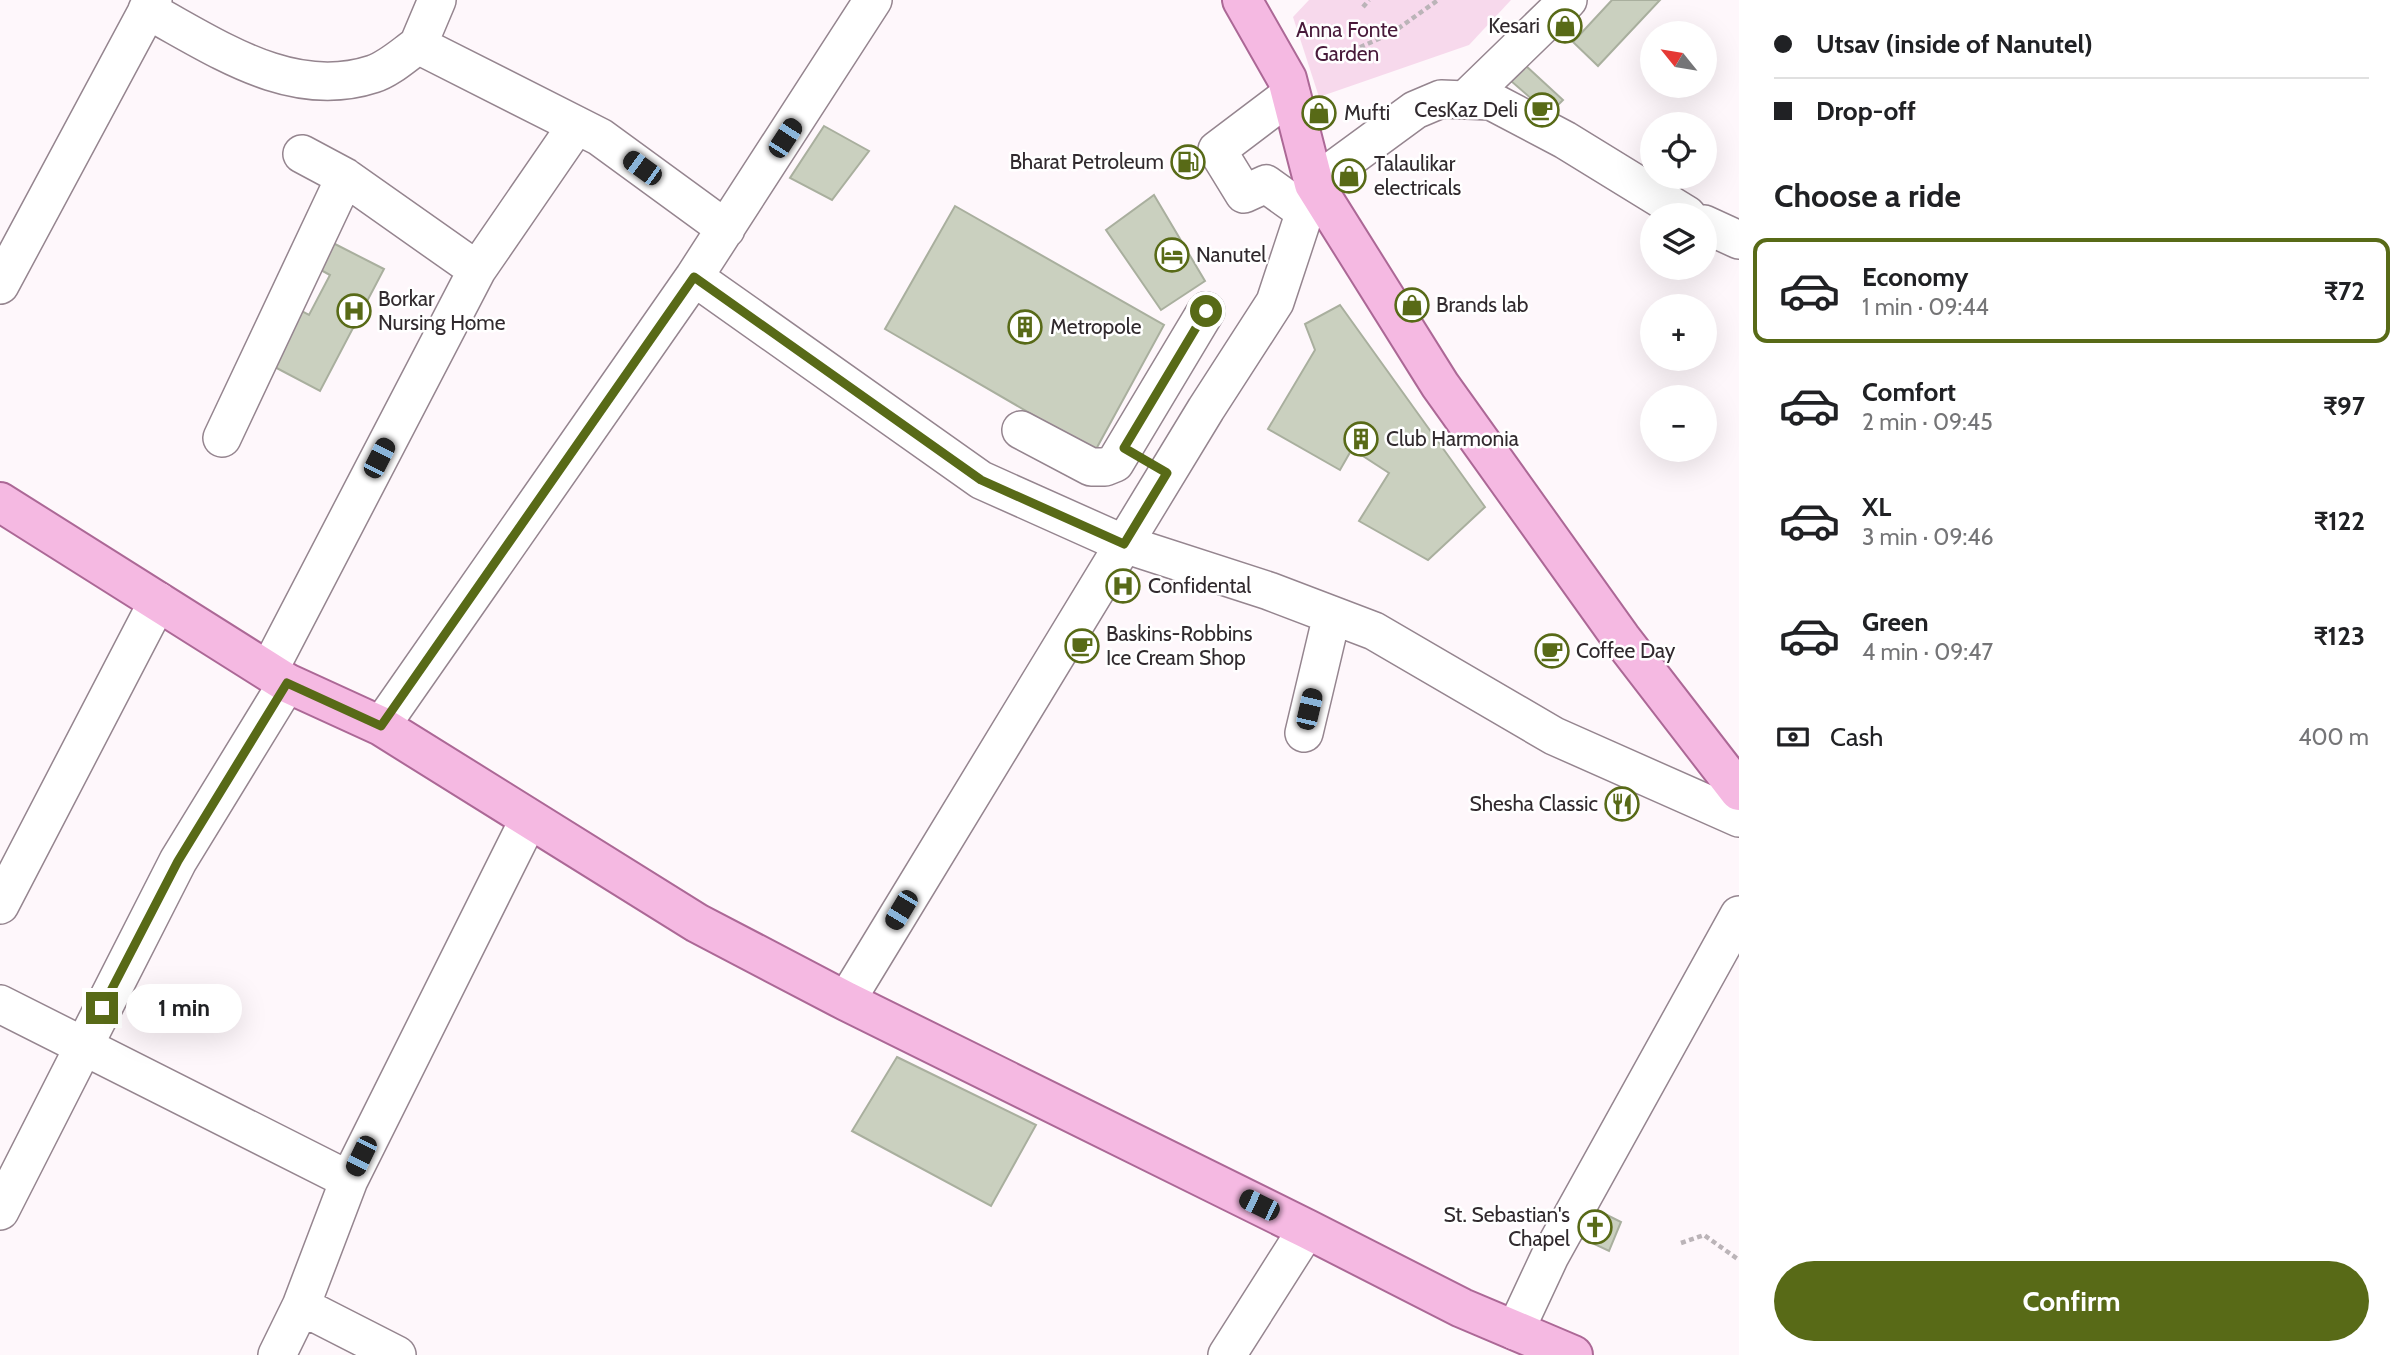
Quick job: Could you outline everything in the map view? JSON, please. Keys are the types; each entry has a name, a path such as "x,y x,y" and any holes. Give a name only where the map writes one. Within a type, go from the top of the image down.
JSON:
{"main road":[{"path":"1250,3 1287,79 1309,198 1621,638 1739,791"},
{"path":"0,502 278,676 381,726 697,923 846,1001 1462,1308 1573,1355"}],"street":[{"path":"0,285 150,5 248,64 280,76 347,80 375,74 418,45 437,0"},
{"path":"381,726 694,277 873,0"},
{"path":"1465,100 1568,0"},
{"path":"418,45 600,137 726,229"},
{"path":"1291,94 1217,150 1244,194 1266,184 1309,198"},
{"path":"846,1001 1194,429 1275,302 1309,198 1415,110 1441,99 1491,101 1564,140 1668,203"},
{"path":"0,1211 178,861 278,676 477,270 576,126"},
{"path":"302,154 345,177 477,270"},
{"path":"222,438 345,177"},
{"path":"1717,230 1739,240"},
{"path":"694,277 981,480 1124,544 1269,591 1374,631 1554,736 1739,818"},
{"path":"1021,430 1091,467 1105,467 1115,463 1198,325 1236,363"},
{"path":"1150,404 1194,429"},
{"path":"1124,448 1167,473"},
{"path":"0,905 158,601"},
{"path":"1304,733 1332,615"},
{"path":"277,1355 301,1306 349,1180 529,819"},
{"path":"1515,1331 1550,1256 1739,915"},
{"path":"0,1004 349,1180"},
{"path":"1227,1355 1307,1229"},
{"path":"301,1306 397,1355"}],"path":[{"path":"1363,7 1369,0"},
{"path":"1329,61 1392,33 1438,0"},
{"path":"1681,1243 1704,1235 1739,1260"}],"green space":[{"name":"Anna Fonte Garden","path":"1309,0 1511,0 1469,45 1319,97 1293,17"}],"building":[{"path":"1612,0 1660,0 1598,66 1573,42"},
{"path":"1525,65 1563,100 1549,114 1511,81"},
{"path":"824,126 869,151 832,200 790,178"},
{"path":"1154,195 1205,281 1161,310 1106,230"},
{"name":"Metropole","path":"955,206 1164,325 1095,451 885,329"},
{"path":"333,243 384,269 320,391 269,364 298,309 309,315 330,275 319,269"},
{"name":"Club Harmonia","path":"1340,305 1485,507 1428,560 1359,521 1389,473 1352,449 1340,470 1268,429 1315,350 1305,324"},
{"path":"897,1057 1036,1125 991,1206 852,1131"},
{"path":"1589,1206 1621,1222 1609,1251 1573,1234"}],"place":[{"name":"Kesari","path":"1565,26"},
{"name":"CesKaz Deli","path":"1542,110"},
{"name":"Mufti","path":"1319,113"},
{"name":"Bharat Petroleum","path":"1188,162"},
{"name":"Talaulikar electricals","path":"1349,176"},
{"name":"Nanutel","path":"1172,255"},
{"name":"Brands lab","path":"1412,305"},
{"name":"Borkar Nursing Home","path":"354,311"},
{"name":"Metropole","path":"1025,327"},
{"name":"Club Harmonia","path":"1361,439"},
{"name":"Confidental","path":"1123,586"},
{"name":"Baskins-Robbins Ice Cream Shop","path":"1082,646"},
{"name":"Coffee Day","path":"1552,651"},
{"name":"Shesha Classic","path":"1622,804"},
{"name":"St. Sebastian's Chapel","path":"1595,1227"}],"route":[{"path":"102,1008 178,861 287,683 381,726 694,277 981,480 1124,544 1167,473 1124,448 1206,311"}]}
